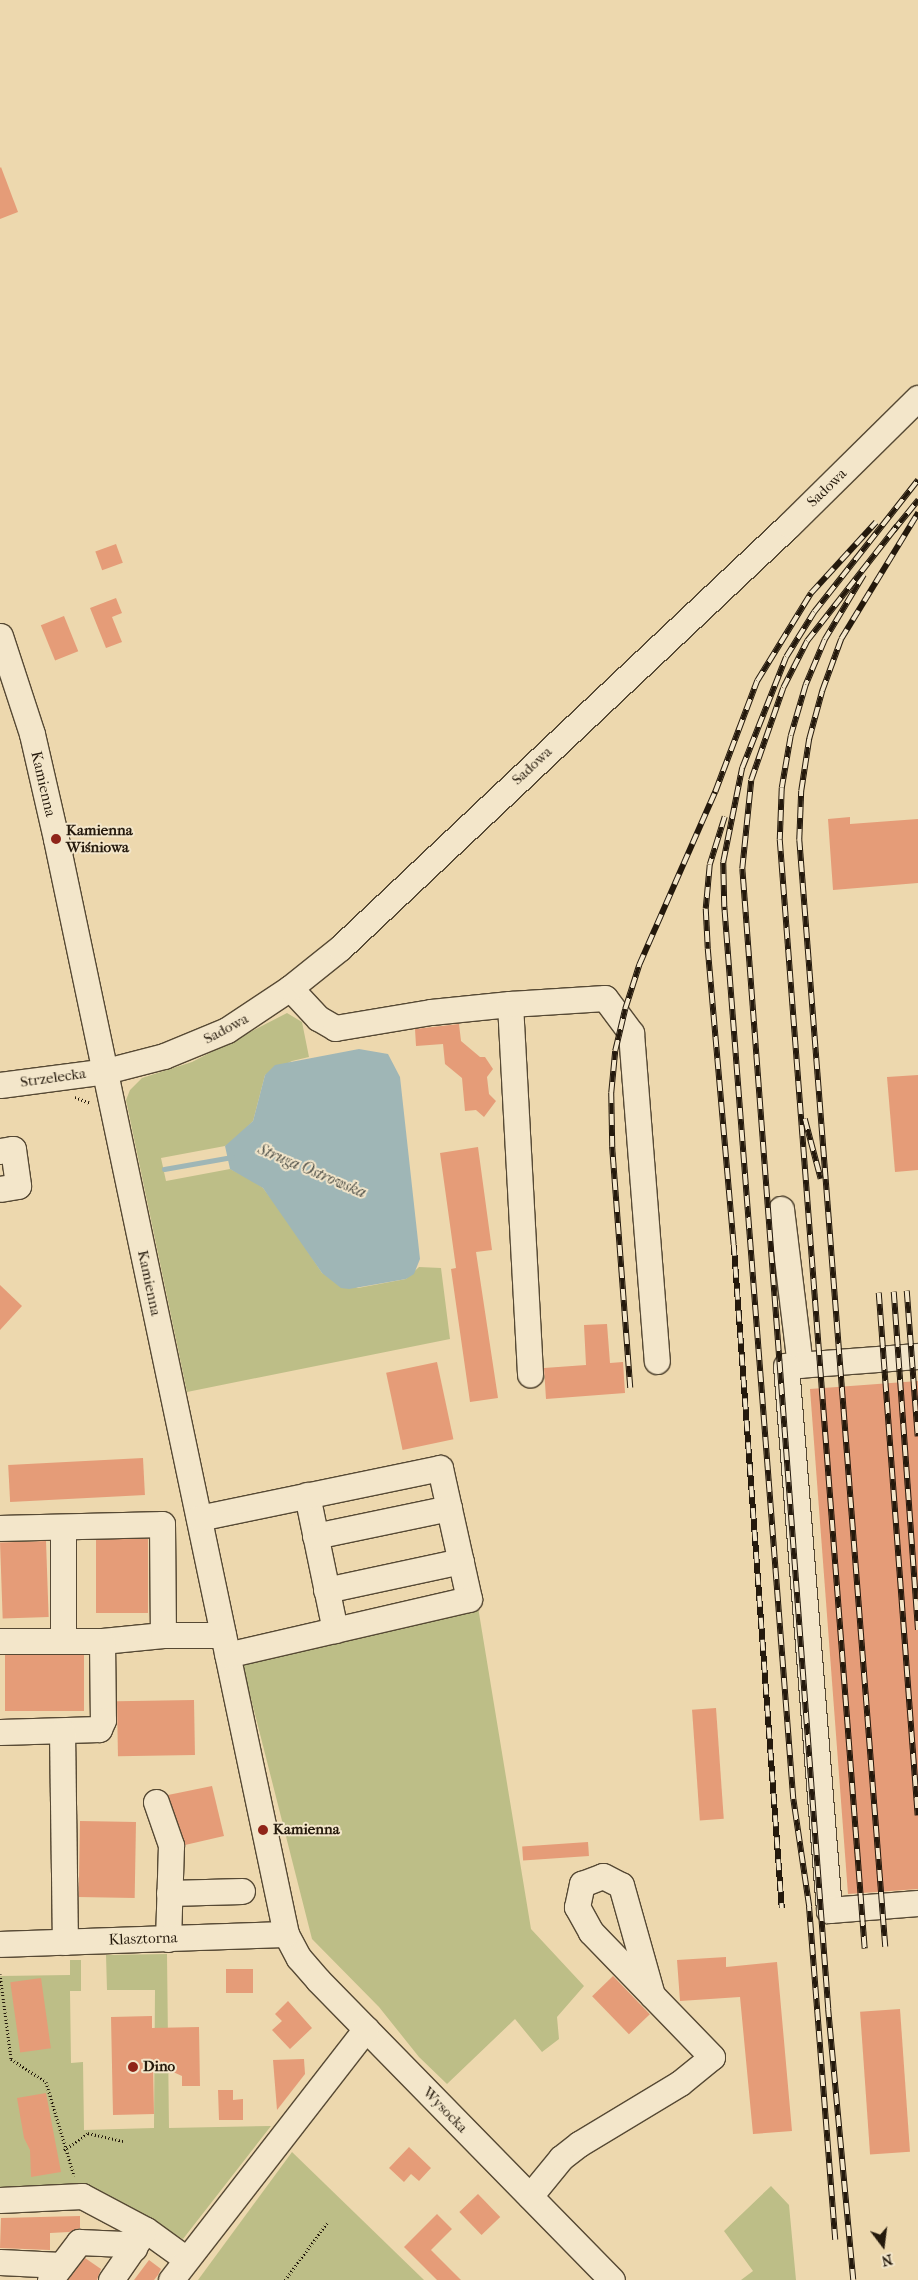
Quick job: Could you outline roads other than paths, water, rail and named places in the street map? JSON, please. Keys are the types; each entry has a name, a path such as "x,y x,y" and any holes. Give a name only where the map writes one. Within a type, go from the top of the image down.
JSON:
{"street":[{"name":"Sadowa","path":"106,1071 164,1056 209,1038 246,1019 290,988 340,948 789,525 918,398"},
{"name":"Kamienna","path":"0,636 32,734 106,1071 286,1934"},
{"path":"290,988 318,1018 336,1028 431,1012 510,1004 605,998 631,1033 657,1361"},
{"path":"510,1004 530,1374"},
{"name":"Strzelecka","path":"0,1085 106,1071"},
{"path":"0,1151 13,1149 18,1186 0,1188"},
{"path":"781,1209 800,1365"},
{"path":"918,1356 786,1366 829,1910 918,1903"},
{"path":"0,1641 63,1639 102,1641 163,1636 225,1645 335,1630 470,1599 440,1468 199,1518"},
{"path":"307,1495 335,1630"},
{"path":"315,1536 449,1508"},
{"path":"0,1528 162,1524 163,1636"},
{"path":"63,1526 63,1639"},
{"path":"326,1590 461,1561"},
{"path":"0,1732 99,1729 103,1720 102,1641"},
{"path":"62,1731 65,1942"},
{"path":"156,1802 171,1845 168,1938"},
{"path":"169,1892 242,1891"},
{"name":"Klasztorna","path":"0,1944 286,1934"},
{"name":"Wysocka","path":"286,1934 300,1958 366,2029 612,2280"},
{"path":"530,2196 561,2158 578,2144 680,2083 712,2057 652,1995"},
{"path":"171,2280 366,2029"},
{"path":"0,2200 82,2196 140,2239 186,2259"},
{"path":"0,2262 55,2272 79,2242 124,2244 140,2239"},
{"path":"111,2280 140,2239"}],"water":[{"path":"359,1049 388,1054 400,1077 420,1259 414,1274 406,1279 349,1289 341,1288 322,1273 263,1188 230,1169 225,1146 253,1121 265,1075 275,1065"}],"waterway":[{"name":"Struga Ostrowska","path":"164,1169 232,1157"}],"railway":[{"path":"835,2240 809,1907 793,1799 724,907 723,862 742,768 786,657 814,612 918,480"},
{"path":"893,531 918,500"},
{"path":"885,1947 799,840 801,791 809,739 822,691 841,639 918,513"},
{"path":"630,1388 612,1147 611,1093 615,1051 625,1009 639,965 715,792 757,681 811,593 876,522"},
{"path":"853,2280 828,2009 742,869 751,780 783,688 807,641 897,526"},
{"path":"864,575 825,640 806,685 791,736 782,788 780,840 865,1949"},
{"path":"725,817 710,865 706,909 708,949 734,1245 782,1908"},
{"path":"805,1119 821,1179"},
{"path":"907,1291 918,1437"},
{"path":"894,1292 918,1630"},
{"path":"879,1293 918,1816"}],"place":[{"name":"Kamienna Wiśniowa","path":"56,839"},
{"name":"Kamienna","path":"263,1830"},
{"name":"Dino","path":"133,2067"}]}
